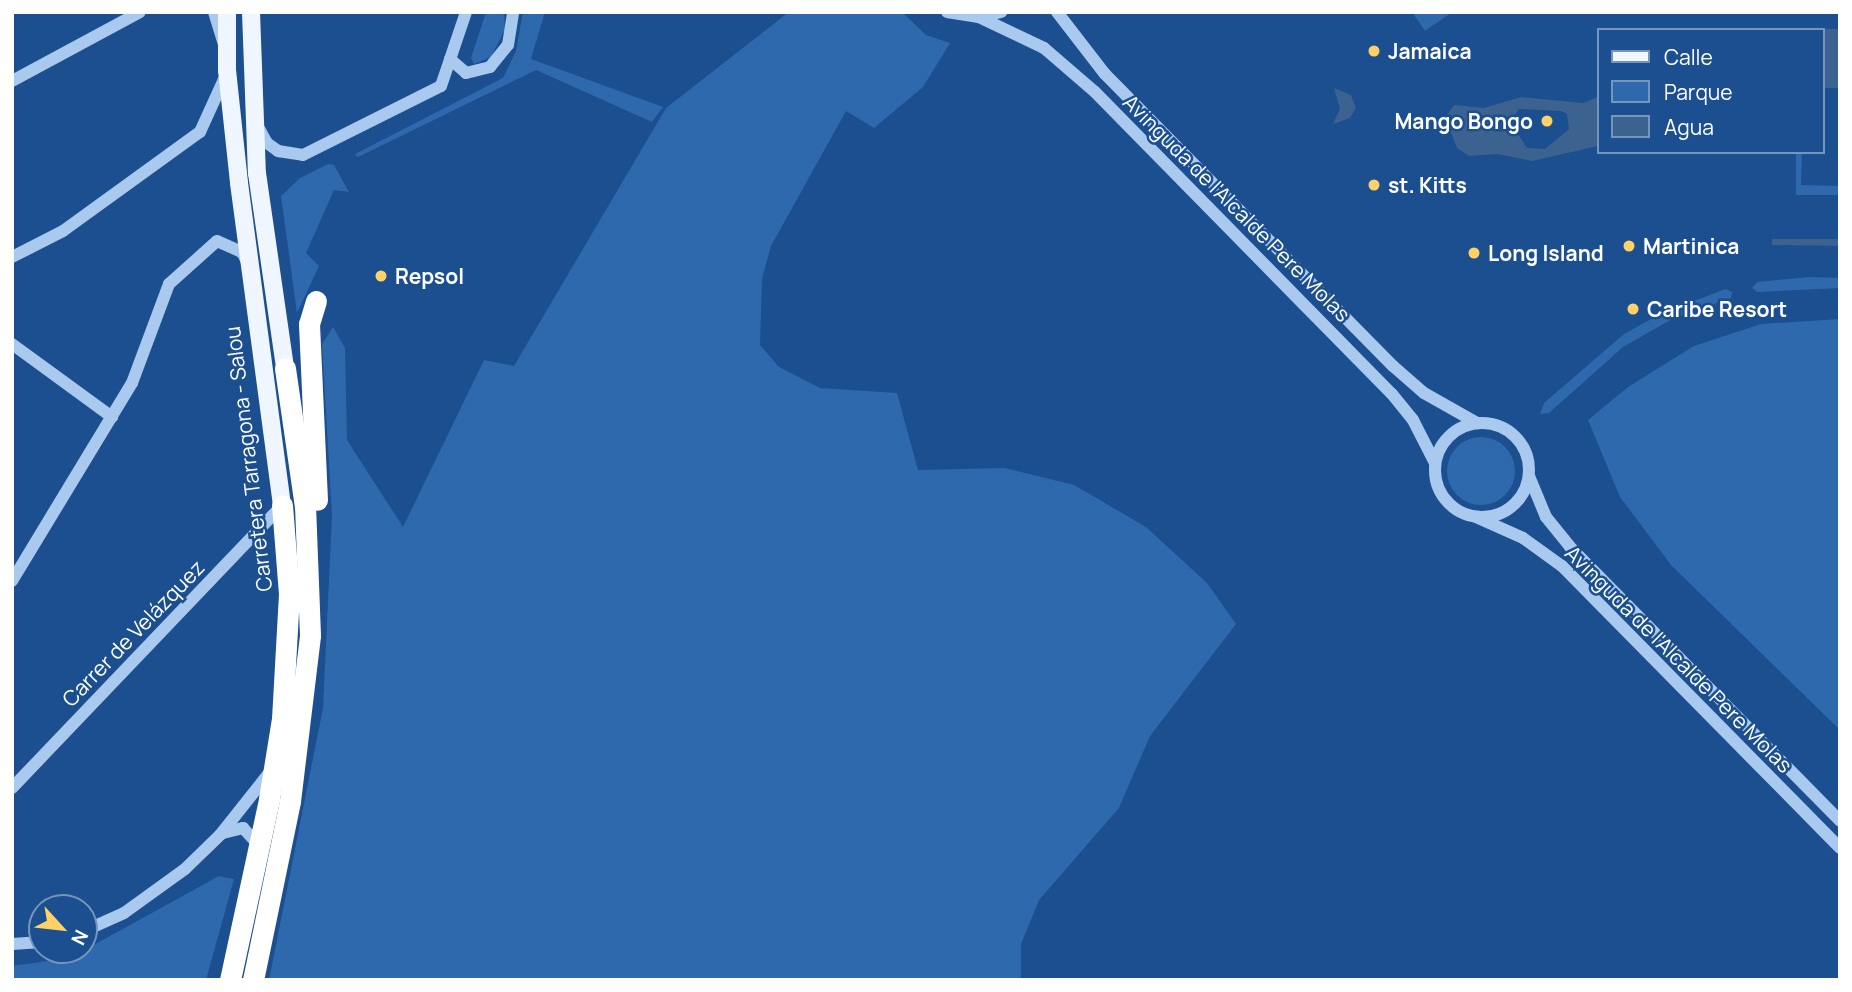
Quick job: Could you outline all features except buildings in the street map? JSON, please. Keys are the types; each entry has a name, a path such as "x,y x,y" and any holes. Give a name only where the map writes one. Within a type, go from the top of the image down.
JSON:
{"highway":[{"path":"253,980 290,801 310,635 320,582 309,324 316,301"},
{"path":"285,368 305,507 310,635"},
{"name":"Carretera Tarragona - Salou","path":"230,980 275,766 289,594 282,505"}],"main road":[{"name":"Carretera Tarragona - Salou","path":"227,12 227,61 250,269 282,505"},
{"path":"251,12 253,118 285,368"}],"street":[{"path":"12,81 140,12"},
{"path":"12,257 63,231 200,132 218,100 227,61 214,12"},
{"path":"253,118 267,144 292,156 303,155 441,86 466,12"},
{"path":"450,59 466,73 490,68 508,45 513,12"},
{"path":"947,12 979,17 1001,12"},
{"name":"Avinguda de l'Alcalde Pere Molas","path":"1057,12 1105,74 1393,366 1439,403 1477,423"},
{"name":"Avinguda de l'Alcalde Pere Molas","path":"979,17 1044,48 1095,92 1398,401 1435,463"},
{"path":"12,581 132,383 169,284 202,249 217,241 242,252 250,269"},
{"path":"12,344 112,417"},
{"path":"1477,423 1501,426 1514,435 1527,455 1529,476 1511,508 1476,517 1458,511 1443,498 1436,482 1435,463 1452,432 1477,423"},
{"name":"Avinguda de l'Alcalde Pere Molas","path":"1529,476 1546,517 1570,547 1840,821"},
{"name":"Carrer de Velázquez","path":"12,788 282,505"},
{"name":"Avinguda de l'Alcalde Pere Molas","path":"1476,517 1523,538 1562,566 1840,848"},
{"path":"98,924 153,895 220,835 275,766"},
{"path":"220,835 243,828 259,845"}],"green space":[{"path":"486,12 504,12 505,29 491,57 474,64 471,58"},
{"path":"523,12 545,12 531,59 663,107 652,122 536,70 358,157 355,154 503,78 516,51"},
{"path":"789,12 902,12 926,35 950,43 923,87 874,128 846,111 771,246 762,279 760,345 779,367 820,388 897,393 918,470 1005,468 1074,485 1146,527 1207,583 1236,624 1150,736 1119,808 1039,900 1021,944 1021,980 269,980 323,708 332,515 322,344 333,327 345,348 347,440 403,527 484,360 514,366 666,108"},
{"path":"1412,12 1451,12 1451,13 1425,31"},
{"path":"1796,154 1802,154 1801,185 1840,186 1840,195 1796,195"},
{"path":"328,164 334,165 349,192 334,190 306,253 319,266 297,313 281,196 300,178"},
{"path":"1809,277 1840,278 1840,288 1757,292 1752,288 1757,282"},
{"path":"1726,289 1732,292 1731,298 1672,319 1623,347 1549,413 1540,414 1544,403 1624,334 1664,312"},
{"path":"1840,319 1840,730 1671,565 1620,497 1588,420 1628,387 1694,346 1761,324"},
{"path":"1488,437 1509,452 1515,464 1513,484 1505,495 1488,505 1474,505 1457,495 1449,484 1447,464 1457,447 1468,439"},
{"path":"219,876 234,879 206,980 12,980 12,966 98,964 98,943"}],"water":[{"path":"1824,29 1840,29 1840,88 1824,88"},
{"path":"1334,88 1351,95 1356,108 1350,118 1333,124 1340,109"},
{"path":"1521,97 1583,103 1596,98 1596,146 1532,161 1497,154 1469,156 1457,148 1445,118 1454,105 1484,108","holes":["1519,109 1561,111 1567,114 1569,129 1545,149 1527,148 1510,121"]},
{"path":"1772,239 1840,239 1840,246 1772,245"}],"place":[{"name":"Jamaica","path":"1374,51"},
{"name":"Mango Bongo","path":"1547,121"},
{"name":"st. Kitts","path":"1374,185"},
{"name":"Martinica","path":"1629,246"},
{"name":"Long Island","path":"1474,253"},
{"name":"Repsol","path":"381,276"},
{"name":"Caribe Resort","path":"1633,309"}]}
